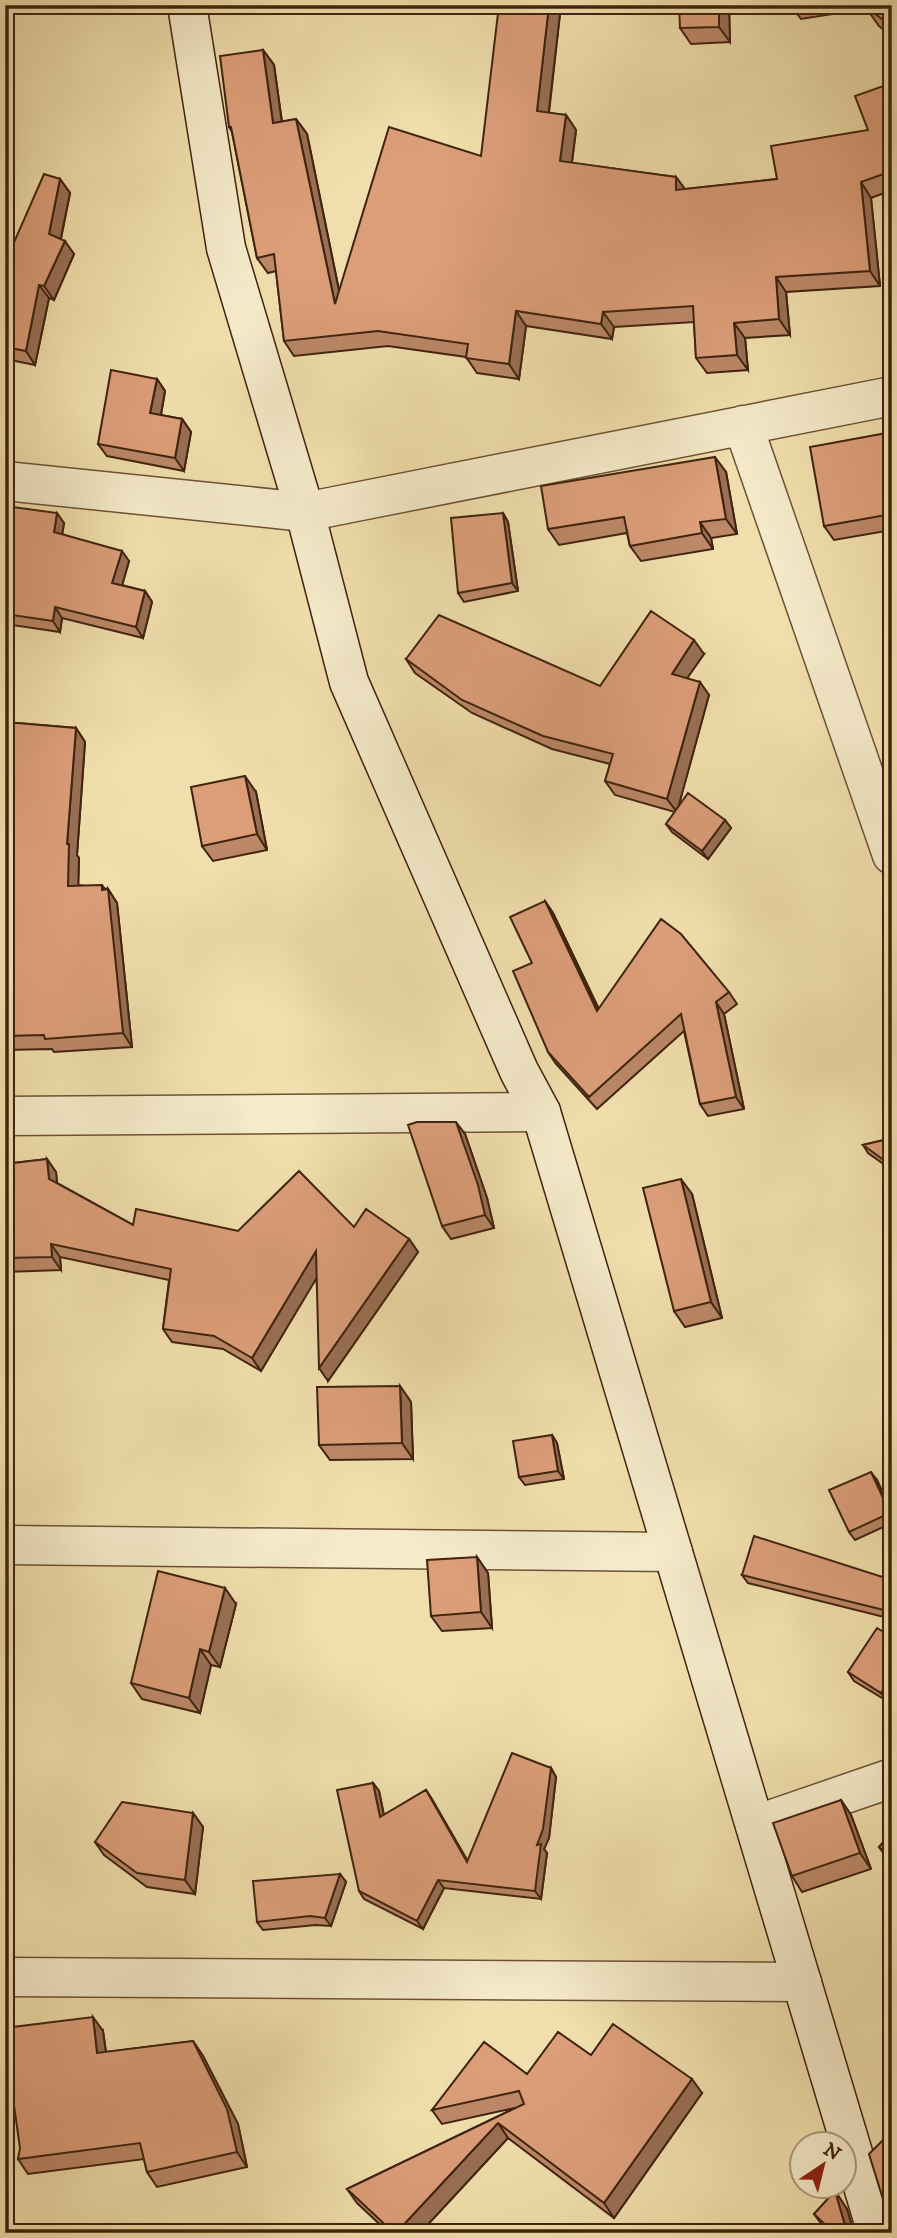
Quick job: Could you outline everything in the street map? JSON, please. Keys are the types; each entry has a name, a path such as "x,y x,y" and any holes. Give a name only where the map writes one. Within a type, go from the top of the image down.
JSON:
{"street":[{"path":"187,5 226,247 305,512 349,682 519,1071 541,1112 877,2233"},
{"path":"5,481 305,512 892,396"},
{"path":"743,425 892,855"},
{"path":"5,1116 541,1112"},
{"path":"5,1545 673,1552"},
{"path":"755,1825 892,1778"},
{"path":"5,1977 802,1982"}],"building":[{"path":"499,5 549,5 537,111 566,115 560,161 676,177 676,190 777,179 771,146 868,130 855,96 892,83 892,171 861,182 870,271 776,277 779,319 734,323 737,355 696,358 693,306 603,312 601,324 516,311 509,364 466,358 468,344 378,331 284,341 274,254 257,258 229,127 220,56 263,50 273,123 296,119 335,304 389,127 481,156"},
{"path":"679,5 719,5 719,27 680,28"},
{"path":"794,5 832,5 795,11"},
{"path":"864,5 892,5 892,27"},
{"path":"44,174 60,179 49,234 65,241 44,286 39,285 26,351 5,347 5,263"},
{"path":"111,370 157,379 150,413 182,419 175,458 98,444"},
{"path":"892,432 892,514 824,526 810,447"},
{"path":"715,457 726,519 700,522 702,533 630,546 624,517 548,529 541,486"},
{"path":"5,506 57,513 54,532 122,551 112,583 145,591 136,627 55,607 53,621 5,614"},
{"path":"503,513 512,583 458,593 451,518"},
{"path":"651,611 694,640 672,674 700,682 667,799 605,781 613,754 543,736 462,700 406,659 439,615 600,686"},
{"path":"5,722 76,728 67,844 68,886 102,885 102,890 108,889 123,1033 45,1039 44,1035 5,1036"},
{"path":"245,776 257,834 202,846 191,787"},
{"path":"688,793 725,820 702,851 666,824"},
{"path":"545,901 597,1011 661,919 681,934 729,992 716,1002 736,1097 700,1104 681,1014 589,1097 548,1052 513,971 532,963 510,917"},
{"path":"417,1122 456,1122 478,1185 485,1215 442,1226 408,1125"},
{"path":"892,1138 892,1166 863,1145"},
{"path":"47,1159 49,1179 133,1225 136,1209 238,1231 299,1171 354,1227 366,1209 409,1239 319,1368 316,1251 252,1358 214,1336 163,1329 171,1269 51,1244 52,1257 5,1258 5,1164"},
{"path":"681,1179 711,1302 674,1311 643,1188"},
{"path":"400,1386 402,1443 319,1445 317,1387"},
{"path":"552,1435 558,1471 519,1477 513,1441"},
{"path":"871,1472 890,1513 849,1532 829,1490"},
{"path":"754,1536 892,1580 892,1612 742,1575"},
{"path":"477,1557 481,1612 431,1616 427,1560"},
{"path":"158,1571 225,1588 209,1652 200,1649 189,1698 131,1683"},
{"path":"877,1628 892,1637 892,1676 881,1693 848,1672"},
{"path":"512,1753 551,1768 543,1829 537,1845 541,1844 535,1891 438,1880 417,1921 359,1891 337,1790 373,1783 380,1817 426,1790 467,1862"},
{"path":"841,1800 860,1853 792,1876 773,1823"},
{"path":"122,1802 193,1813 185,1880 137,1873 95,1842"},
{"path":"892,1832 892,1858 879,1847"},
{"path":"340,1874 325,1918 310,1916 257,1922 253,1881"},
{"path":"93,2017 97,2053 193,2041 227,2109 237,2152 147,2172 140,2143 18,2159 20,2148 5,2028"},
{"path":"613,2024 692,2079 604,2203 498,2123 396,2233 347,2189 524,2104 519,2091 432,2110 484,2042 527,2074 558,2032 591,2055"},
{"path":"892,2131 892,2233 877,2233 886,2220 886,2209 869,2154"},
{"path":"827,2200 838,2200 844,2222 852,2233 834,2233 814,2214"}]}
